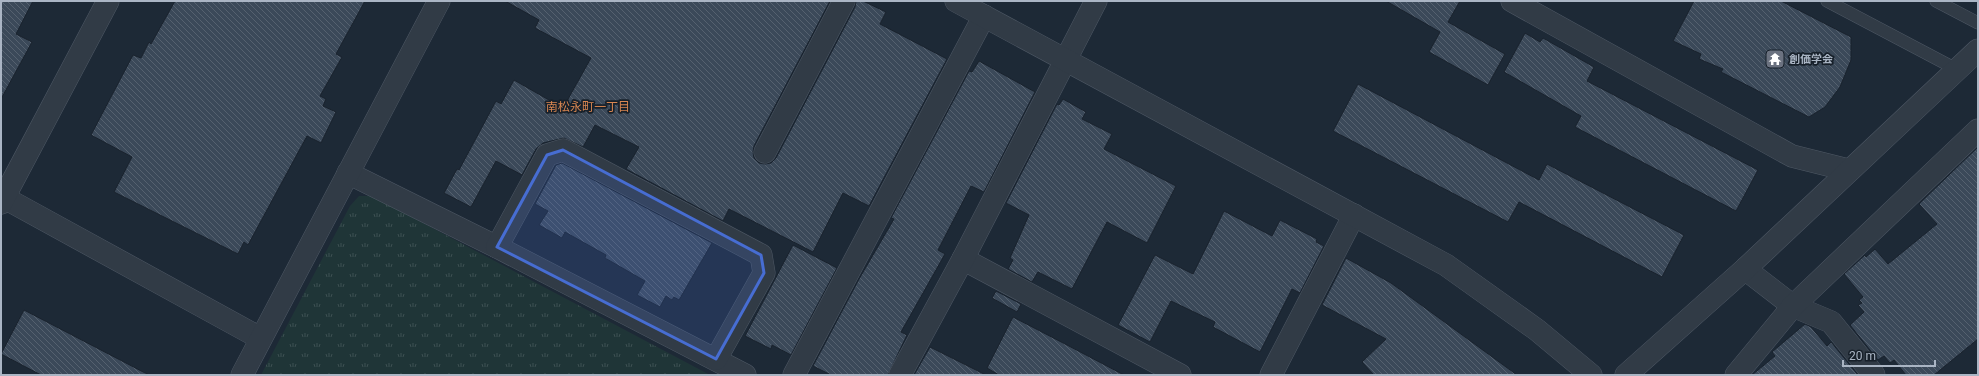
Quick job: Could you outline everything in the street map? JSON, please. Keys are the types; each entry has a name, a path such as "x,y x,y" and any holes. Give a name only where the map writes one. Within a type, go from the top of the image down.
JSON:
{"street":[{"path":"108,1 2,199 260,338"},
{"path":"242,375 260,338 439,1"},
{"path":"765,152 844,1"},
{"path":"956,1 1065,58 1446,265 1537,330 1591,375"},
{"path":"900,375 963,259 1065,58 1096,1"},
{"path":"1512,1 1792,156 1848,170"},
{"path":"794,375 984,16"},
{"path":"1626,375 1744,270 1848,170 1978,50"},
{"path":"1736,375 1793,306 1978,130"},
{"path":"497,247 547,155 563,150 761,255 764,273 716,359"},
{"path":"348,173 497,247 716,359 744,375"},
{"path":"1271,375 1354,215"},
{"path":"963,259 1180,375"},
{"path":"1744,270 1793,306 1830,322 1874,375"}],"lane":[{"path":"1827,1 1956,69"},
{"path":"1936,1 1978,23"}],"highlighted area":[{"path":"563,150 761,255 764,273 716,359 497,247 547,155"}],"green space":[{"path":"359,196 372,196 710,375 261,375 350,206"}],"building":[{"path":"1,1 33,1 16,34 32,42 1,99"},
{"path":"175,1 365,1 336,54 342,57 320,96 326,99 323,106 336,112 321,143 307,136 248,245 244,242 238,254 114,192 132,157 91,135 133,55 141,58 149,42 151,44"},
{"path":"505,1 830,1 754,146 754,158 759,163 765,164 771,163 776,158 855,7 856,1 863,1 886,12 880,24 947,59 869,206 843,193 813,252 729,209 723,221 626,169 639,147 595,125 583,147 564,138 543,143 536,149 522,175 496,161 471,207 444,193 457,169 459,170 496,101 501,104 514,80 563,108 591,58 535,28 539,20"},
{"path":"1386,1 1460,1 1448,22 1505,54 1488,85 1429,52 1440,32"},
{"name":"創価学会","path":"1694,1 1781,1 1851,37 1851,60 1840,87 1825,107 1809,117 1721,72 1723,69 1699,59 1701,54 1673,41"},
{"path":"1525,33 1540,42 1543,38 1594,67 1587,81 1758,170 1736,211 1575,127 1581,116 1504,72"},
{"path":"979,61 1035,92 984,192 971,186 938,250 945,254 901,332 907,335 888,375 831,375 813,366 859,279 894,219 891,218 969,71 972,72"},
{"path":"1358,84 1539,180 1547,164 1684,235 1662,277 1519,202 1508,222 1333,131"},
{"path":"1063,99 1086,112 1082,119 1112,134 1104,149 1176,186 1147,243 1107,222 1072,289 1038,272 1032,282 1008,269 1013,260 1010,258 1029,215 1006,203 1057,104 1059,105"},
{"path":"1978,147 1978,339 1934,375 1906,375 1894,360 1890,363 1884,356 1878,360 1850,325 1864,312 1858,305 1862,303 1859,300 1863,297 1844,274 1865,255 1866,257 1875,249 1888,264 1937,224 1919,204"},
{"path":"562,163 712,243 679,300 674,297 672,300 666,296 660,307 637,295 645,281 605,258 606,255 565,232 562,238 539,225 548,211 535,204 556,165"},
{"path":"1224,211 1272,236 1280,220 1317,239 1316,242 1324,246 1300,293 1292,289 1260,352 1213,327 1215,322 1171,301 1150,342 1118,325 1155,255 1193,274"},
{"path":"793,245 837,268 791,355 772,345 771,349 745,336"},
{"path":"1346,258 1391,283 1517,375 1374,375 1362,362 1386,339 1322,305"},
{"path":"996,291 1021,304 1017,312 992,298"},
{"path":"24,310 149,375 41,375 1,354"},
{"path":"1013,317 1124,375 999,375 987,368"},
{"path":"1805,324 1811,327 1827,346 1831,342 1858,375 1752,375 1775,356 1772,352"},
{"path":"930,347 986,375 914,375"}],"place":[{"name":"創価学会","path":"1775,59"}],"district":[{"name":"南松永町一丁目","path":"588,107"}]}
